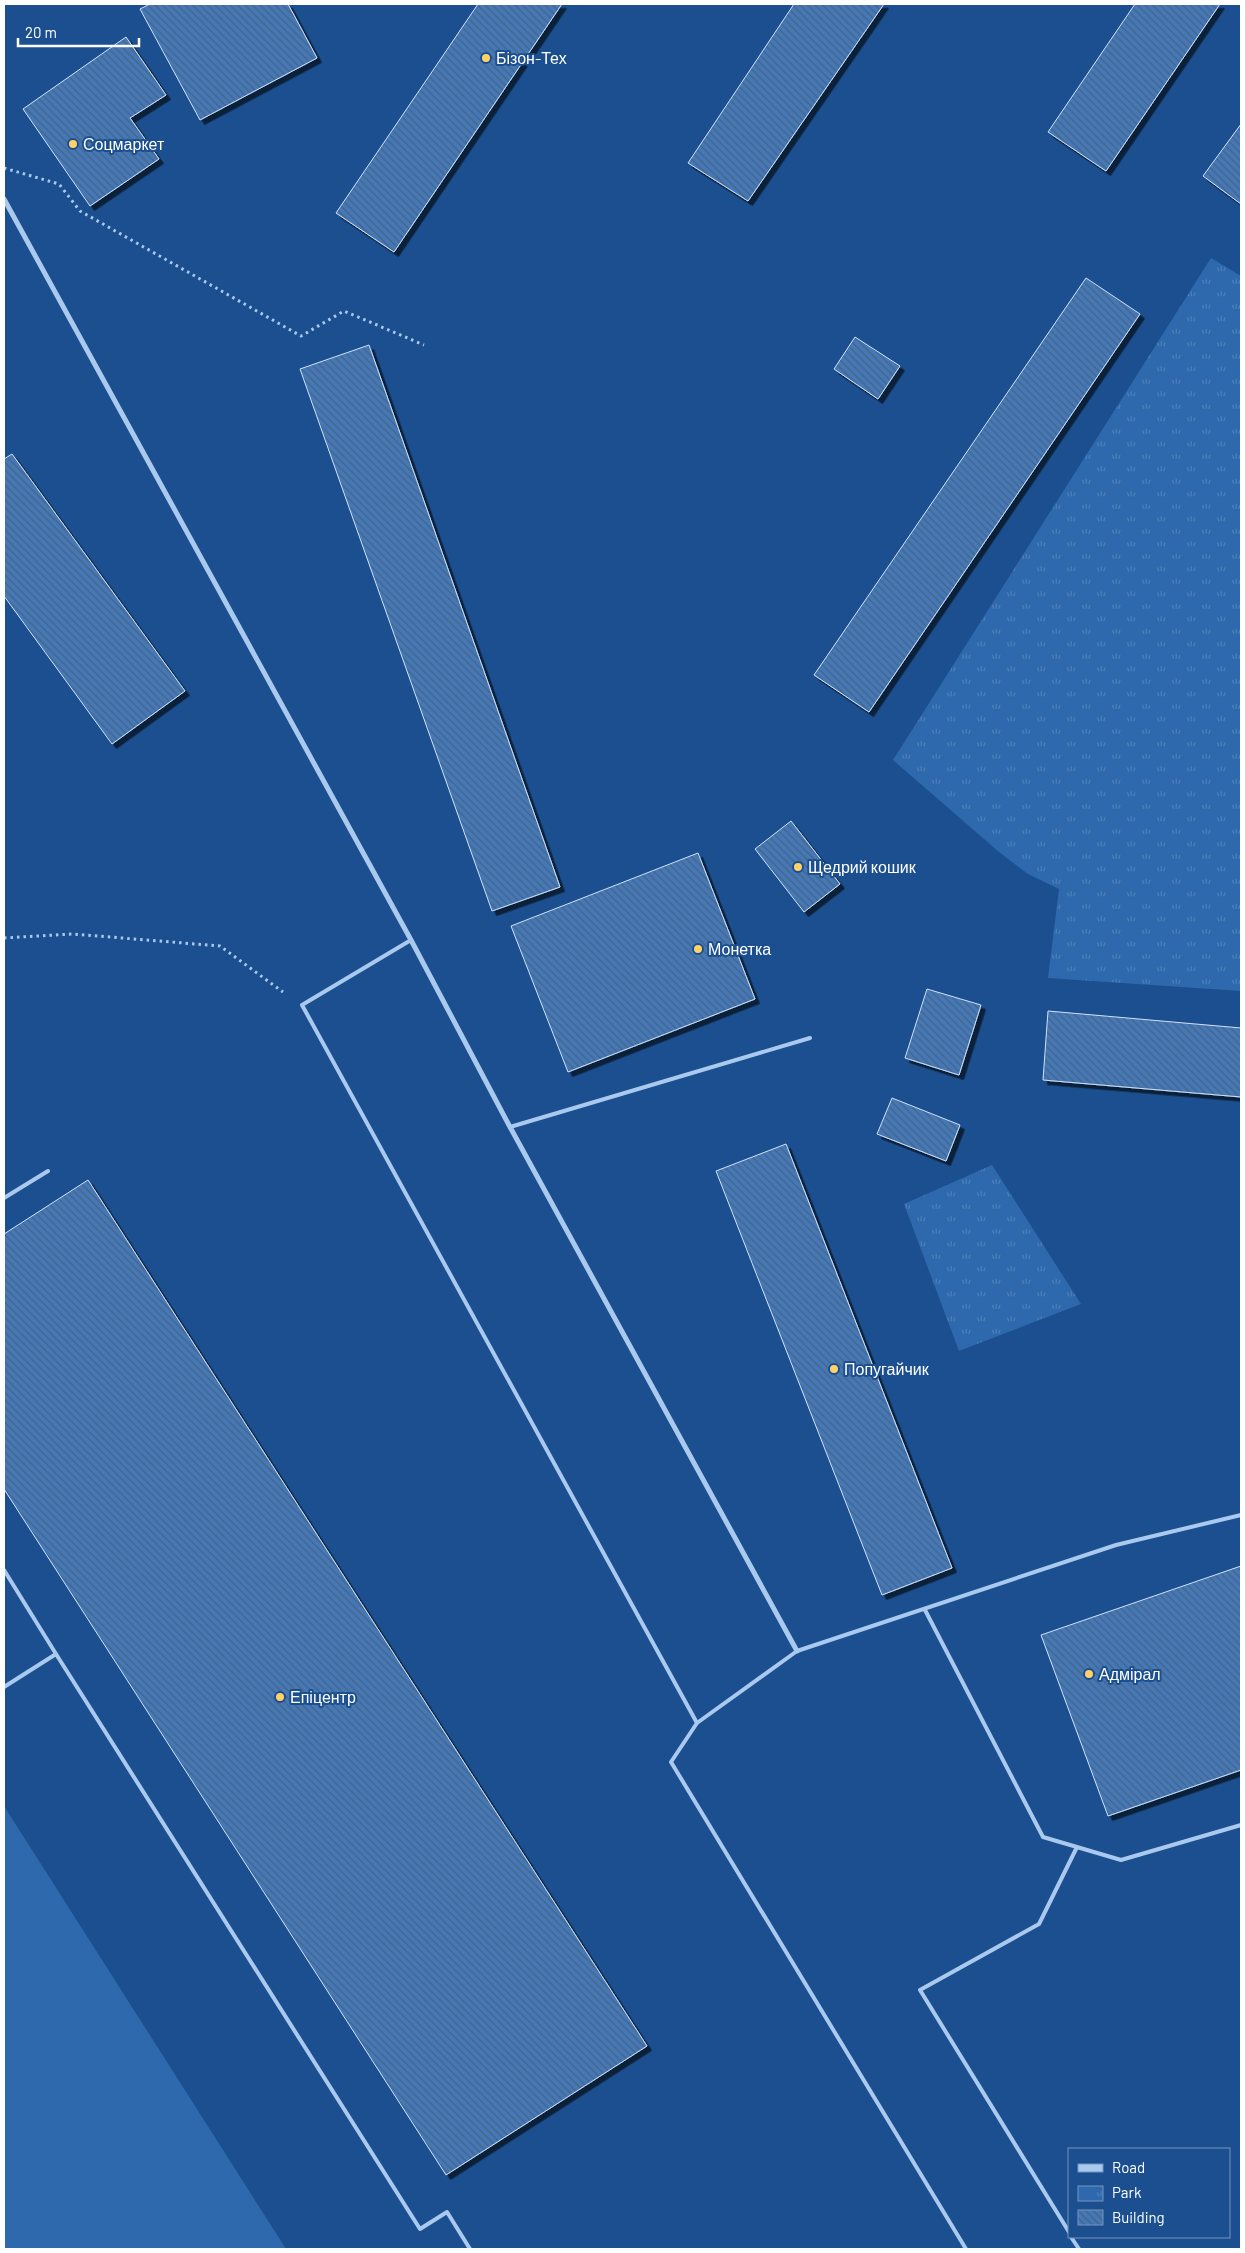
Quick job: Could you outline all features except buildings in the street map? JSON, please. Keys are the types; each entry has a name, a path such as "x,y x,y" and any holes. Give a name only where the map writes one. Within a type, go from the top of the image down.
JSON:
{"street":[{"path":"4,199 411,940 510,1127 797,1651"}],"lane":[{"path":"411,940 302,1005 697,1723"},
{"path":"510,1127 810,1038"},
{"path":"4,1198 48,1171"},
{"path":"966,2249 671,1762 697,1723 797,1651 926,1610 1116,1544 1241,1515"},
{"path":"4,1570 420,2229 447,2212 470,2249"},
{"path":"926,1610 1043,1837 1121,1860 1241,1825"},
{"path":"4,1688 56,1654"},
{"path":"1068,2230 920,1990 1039,1924 1078,1847"},
{"path":"1073,2238 1079,2249"}],"path":[{"path":"4,168 59,184 80,211 301,336 344,311 424,345"},
{"path":"4,938 73,934 220,946 302,1005"}],"green space":[{"path":"1211,258 1241,276 1241,991 1048,978 1059,889 1028,874 999,852 893,760"},
{"path":"992,1165 1081,1304 959,1351 904,1204"},
{"path":"4,1806 286,2249 4,2249"}],"place":[{"name":"Бізон-Тех","path":"486,58"},
{"name":"Соцмаркет","path":"73,144"},
{"name":"Щедрий кошик","path":"798,867"},
{"name":"Монетка","path":"698,949"},
{"name":"Попугайчик","path":"834,1369"},
{"name":"Адмірал","path":"1089,1674"},
{"name":"Епіцентр","path":"280,1697"}]}
